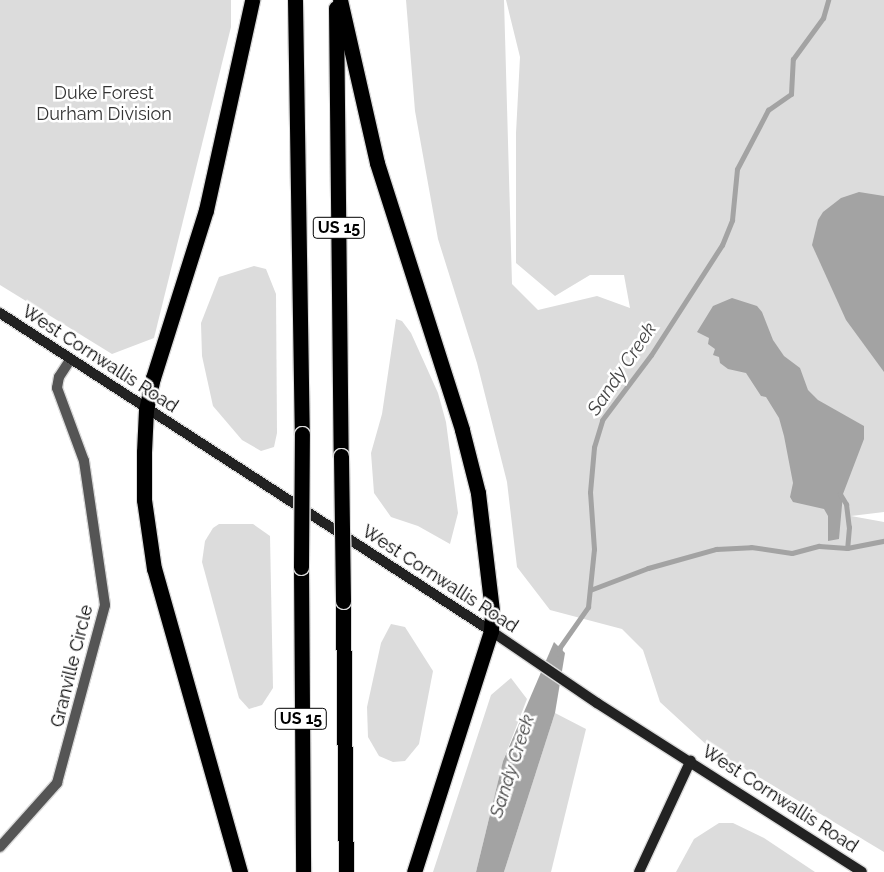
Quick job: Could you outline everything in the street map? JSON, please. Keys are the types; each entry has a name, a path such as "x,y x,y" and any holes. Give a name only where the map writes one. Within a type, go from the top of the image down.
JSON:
{"highway":[{"path":"240,872 154,569 144,500 146,410 153,378 206,210 252,0"},
{"name":"US 15","path":"295,0 302,434 303,872"},
{"name":"US 15","path":"336,0 346,872"},
{"path":"340,0 377,163 462,430 478,493 492,611 491,631 414,872"}],"street":[{"name":"West Cornwallis Road","path":"0,313 146,410 491,631 597,703 691,760 862,872"},
{"name":"Granville Circle","path":"0,847 57,783 105,605 84,461 57,388 59,377 70,360"},
{"path":"639,872 691,760"}],"green space":[{"name":"Duke Forest Durham Division","path":"0,0 231,0 231,27 154,338 112,354 0,285"},
{"path":"406,0 504,0 512,284 538,310 597,296 630,308 624,275 590,275 555,296 516,263 516,133 520,57 506,0 884,0 884,512 851,516 884,522 884,852 710,748 660,702 643,650 622,629 550,610 517,567 507,482 477,363 438,239 415,111"},
{"path":"254,266 266,269 276,294 277,433 274,447 261,451 242,440 213,406 202,356 201,323 219,277"},
{"path":"396,319 402,321 411,333 438,393 446,422 458,513 450,544 418,526 391,517 374,493 371,453 382,414"},
{"path":"219,524 253,524 270,536 273,688 262,705 249,709 239,698 202,562 205,541 213,528"},
{"path":"391,624 405,627 433,671 419,744 405,761 393,762 379,756 368,737 367,707 381,643"},
{"path":"511,678 527,699 503,761 476,872 433,872 491,695"},
{"path":"555,713 586,729 551,872 504,872"},
{"path":"719,823 733,823 764,838 815,872 676,872 694,839"}],"water":[{"path":"859,192 884,196 884,372 846,320 812,245 818,220 823,212 841,198"},
{"path":"732,298 757,306 762,312 773,340 784,356 800,368 808,390 818,400 864,426 864,439 843,494 839,539 828,541 828,516 824,509 793,502 790,497 793,483 784,436 779,418 766,397 761,396 746,373 728,369 720,363 719,357 713,355 715,349 708,344 709,338 697,332 713,306"},
{"path":"554,642 565,653 555,713 504,872 476,872 503,761"}],"waterway":[{"name":"Sandy Creek","path":"559,654 560,647 588,607 594,549 590,492 594,447 602,420 651,355 722,245 732,220 737,169 768,110 791,94 793,59 823,18 828,0"},
{"path":"840,494 846,504 849,527 847,548"},
{"path":"590,590 648,568 716,549 751,547 792,553 819,546 847,548 884,541"}]}
